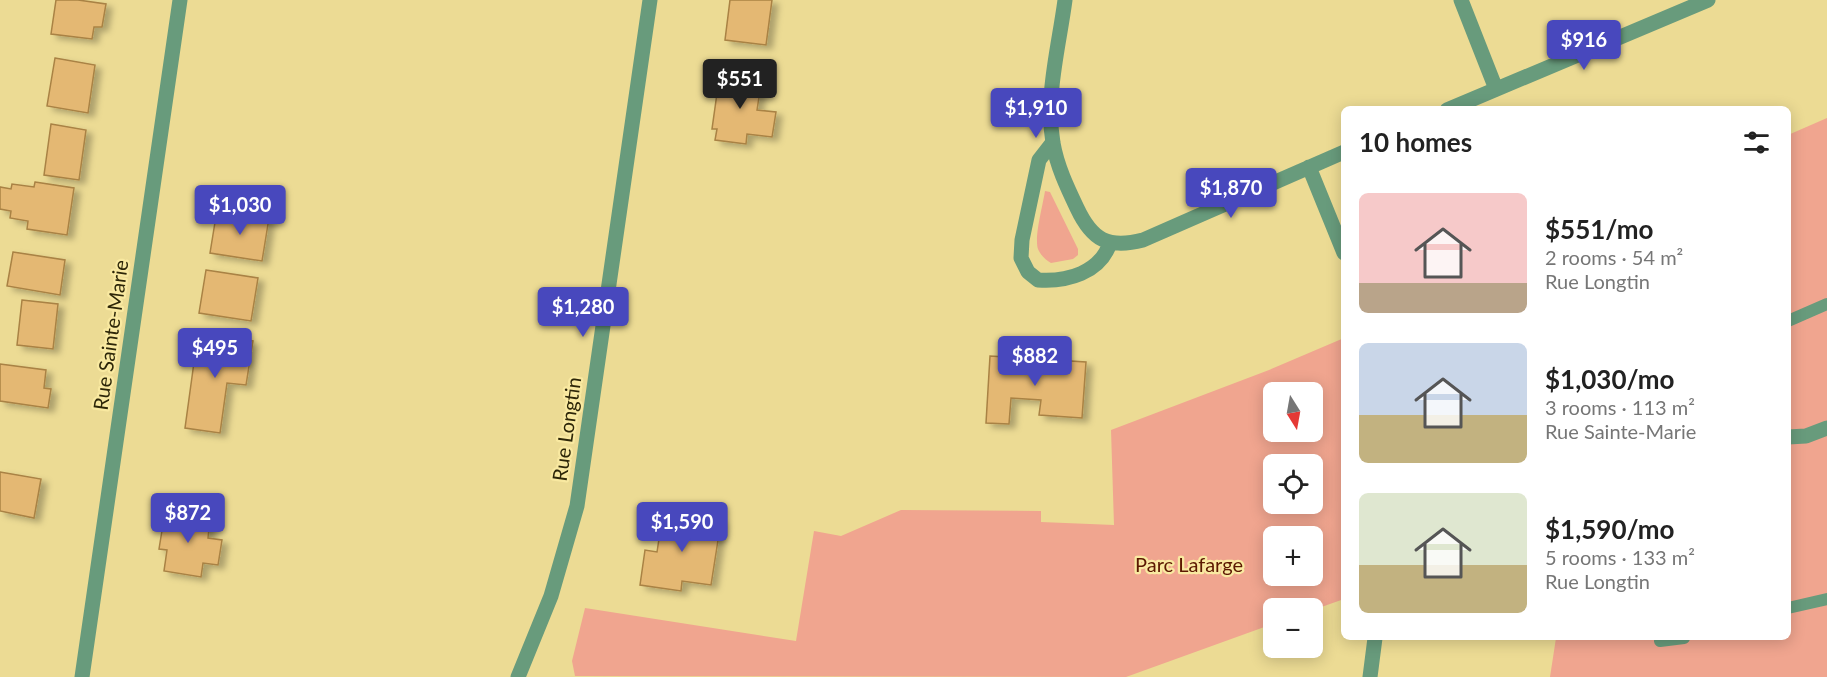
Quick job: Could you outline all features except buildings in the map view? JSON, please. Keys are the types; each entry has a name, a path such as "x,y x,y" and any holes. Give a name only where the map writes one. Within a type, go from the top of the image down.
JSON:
{"street":[{"name":"Rue Sainte-Marie","path":"82,677 180,0"},
{"name":"Rue Longtin","path":"518,677 551,596 577,506 650,0"},
{"path":"1065,0 1052,92 1053,141 1066,186 1084,222 1095,236 1110,243 1126,244 1143,240 1341,153"},
{"path":"1461,0 1496,89"},
{"path":"1457,106 1708,0"},
{"path":"1053,141 1039,160 1022,240 1021,258 1028,272 1038,280 1069,278 1088,271 1100,262 1107,253 1110,243"},
{"path":"1309,167 1341,246"},
{"path":"1791,437 1806,436 1827,428"},
{"path":"1370,677 1375,640"}],"lane":[{"path":"1791,320 1827,304"},
{"path":"1791,607 1827,598"},
{"path":"1660,641 1668,640"}],"green space":[{"path":"1827,118 1827,677 1550,677 1556,640 1791,640 1791,134"},
{"path":"1045,191 1050,192 1078,249 1078,255 1073,259 1051,263 1038,249 1038,229"},
{"name":"Parc Lafarge","path":"1341,339 1341,600 1323,606 1323,598 1263,598 1263,628 1126,677 575,676 572,661 585,608 796,641 814,531 841,536 901,510 1041,511 1041,522 1114,525 1111,430 1269,370"}]}
